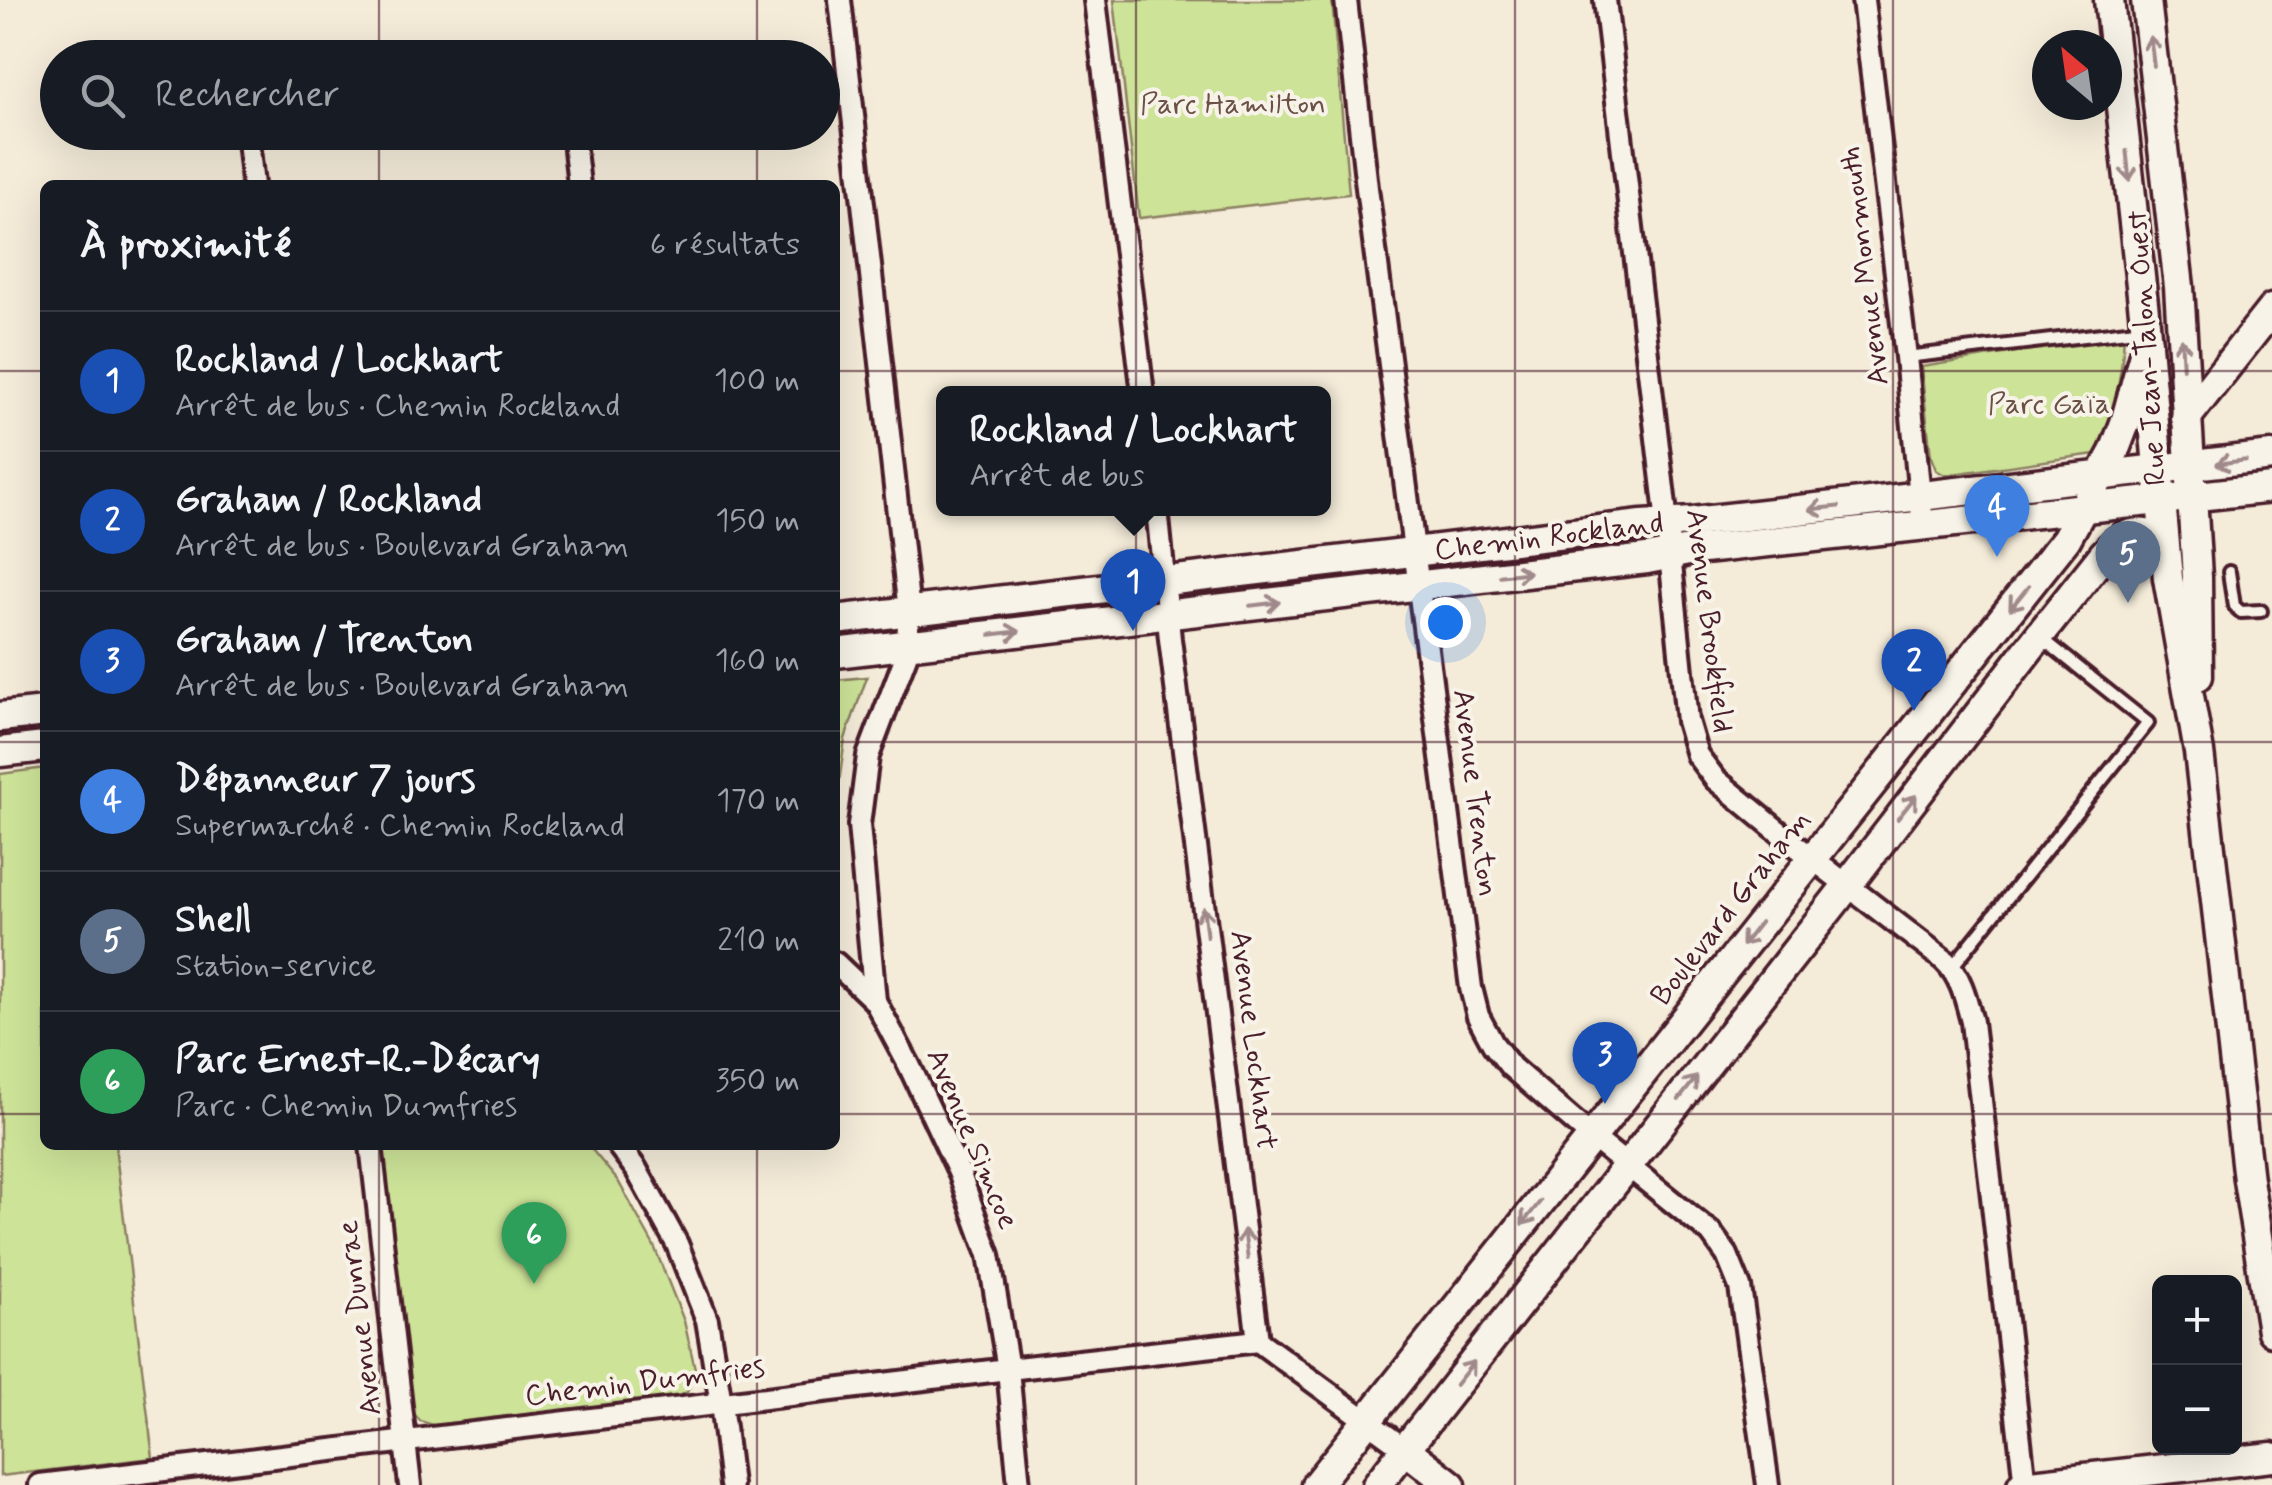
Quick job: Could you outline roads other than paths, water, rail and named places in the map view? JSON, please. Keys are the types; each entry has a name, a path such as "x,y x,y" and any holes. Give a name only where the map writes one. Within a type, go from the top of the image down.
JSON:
{"street":[{"name":"Avenue Simcoe","path":"840,0 909,611 908,644 868,756 858,825 875,1001"},
{"path":"1095,0 1142,386"},
{"name":"Avenue Trenton","path":"1346,0 1418,586 1471,988 1478,1016 1511,1067 1711,1233 1726,1255 1740,1288 1768,1485"},
{"name":"Avenue Brookfield","path":"1605,0 1667,524 1686,720 1697,754 1715,780 1952,967"},
{"name":"Avenue Monmouth","path":"1863,0 1923,526"},
{"name":"Rue Jean-Talon Ouest","path":"2110,0 2163,538 2199,752 2248,1180 2272,1331"},
{"name":"Rue Jean-Talon Ouest","path":"2146,0 2179,287 2197,576 2199,752"},
{"path":"248,150 252,180"},
{"path":"575,150 578,180"},
{"path":"2186,418 2272,309"},
{"name":"Boulevard Graham","path":"1316,1485 2066,539 2111,460 2125,424 2146,336"},
{"name":"Chemin Rockland","path":"840,619 2272,456"},
{"name":"Chemin Rockland","path":"840,652 1694,550 2272,488"},
{"name":"Avenue Lockhart","path":"1157,516 1258,1341"},
{"path":"2017,516 2038,536 2045,566"},
{"path":"1377,1485 2096,564 2113,545 2131,534 2142,532 2163,538"},
{"path":"2066,539 2096,564"},
{"path":"0,718 40,713"},
{"path":"0,752 40,747"},
{"path":"1952,967 1972,1022 2025,1485 2272,1457"},
{"name":"Avenue Simcoe","path":"840,968 875,1001 909,1065 958,1172 989,1256 1008,1369 1019,1485"},
{"name":"Avenue Dunrae","path":"371,1150 410,1485"},
{"path":"622,1150 677,1244 707,1320 731,1485"},
{"path":"1258,1341 1450,1485"},
{"name":"Chemin Dumfries","path":"40,1485 120,1480 721,1403 1258,1341"}],"lane":[{"path":"1906,356 2146,336"},
{"path":"2229,572 2234,606 2241,612 2261,611"},
{"path":"1952,967 2148,723 2038,636"}],"place":[{"name":"Dépanneur 7 jours","path":"1997,557"},
{"name":"Shell","path":"2128,603"},
{"name":"Rockland / Lockhart","path":"1133,631"},
{"name":"Graham / Rockland","path":"1914,711"},
{"name":"Graham / Trenton","path":"1605,1104"},
{"name":"Parc Ernest-R.-Décary","path":"534,1284"}],"park label":[{"name":"Parc Hamilton","path":"1233,104"},
{"name":"Parc Gaïa","path":"2049,404"}]}
